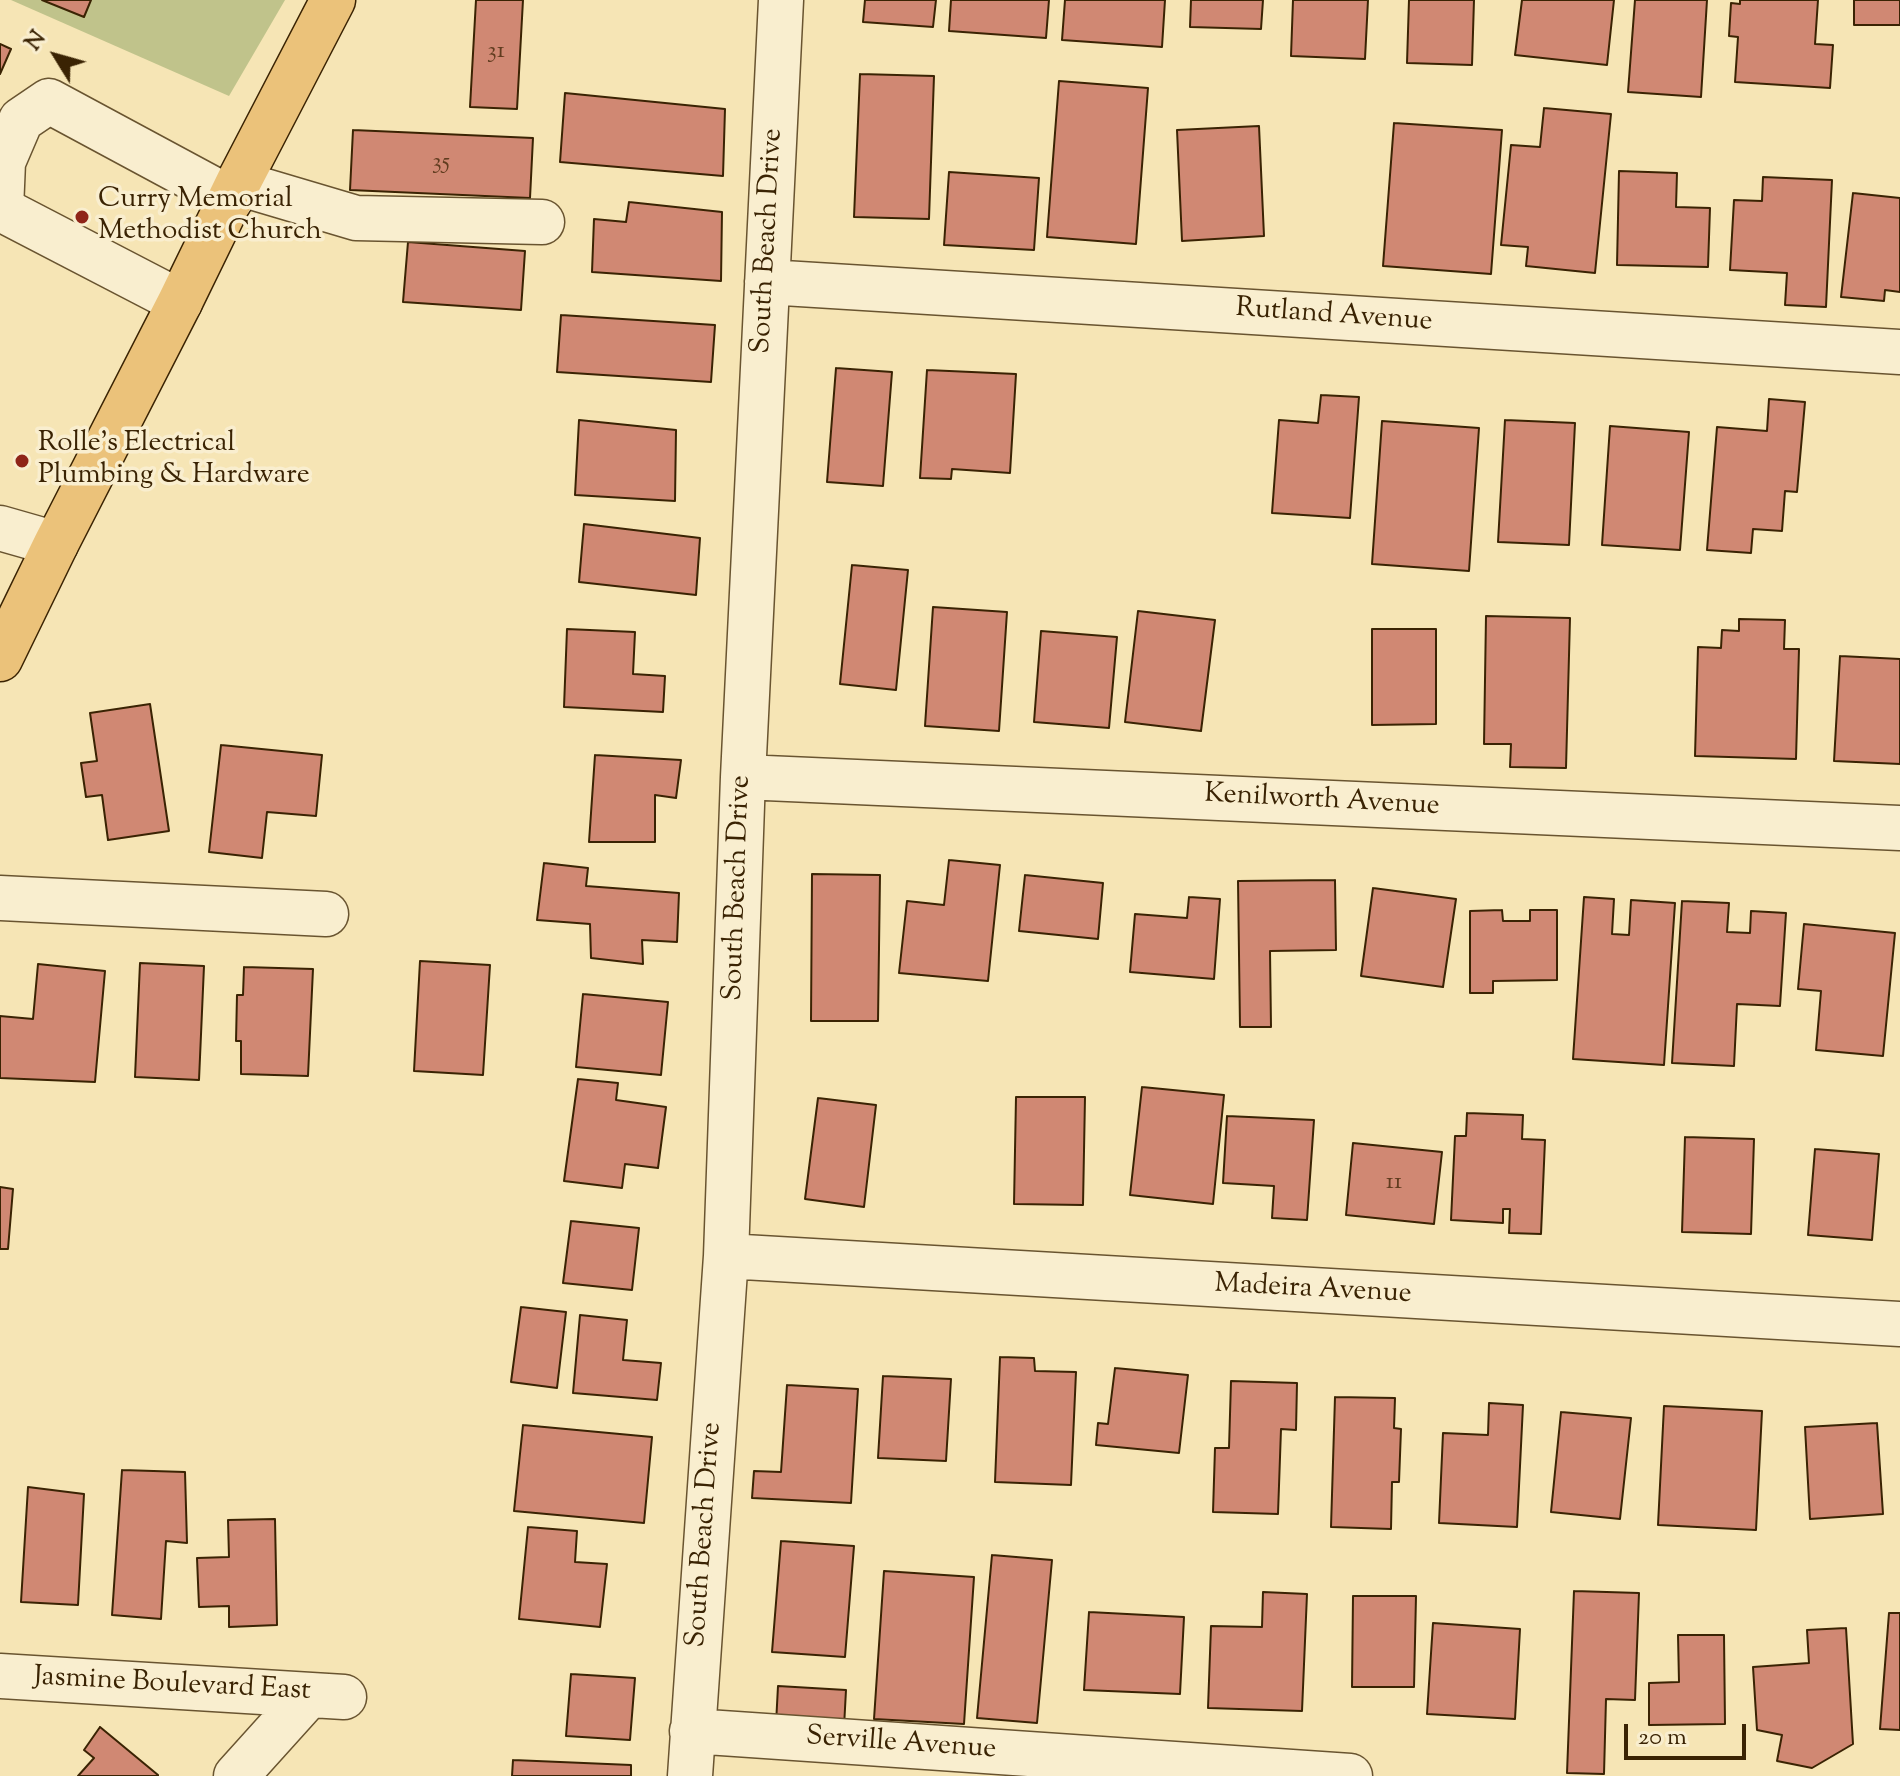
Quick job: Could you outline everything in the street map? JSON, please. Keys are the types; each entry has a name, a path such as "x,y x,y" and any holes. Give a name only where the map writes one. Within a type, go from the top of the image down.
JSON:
{"main road":[{"path":"0,659 180,302 321,5"}],"street":[{"name":"South Beach Drive","path":"690,1776 726,1256 743,777 781,0"},
{"path":"180,302 1,209 3,162 21,120 49,101 234,191 356,218 542,222"},
{"name":"Rutland Avenue","path":"767,282 1900,352"},
{"path":"0,528 56,544"},
{"name":"Kenilworth Avenue","path":"743,777 1900,828"},
{"path":"0,898 326,914"},
{"name":"Madeira Avenue","path":"726,1256 1900,1324"},
{"name":"Jasmine Boulevard East","path":"0,1676 326,1696 236,1776"},
{"name":"Serville Avenue","path":"692,1731 1350,1776"}],"green space":[{"path":"11,0 285,0 229,96"}],"building":[{"path":"42,0 91,0 84,17"},
{"path":"476,0 523,0 517,109 470,107"},
{"path":"865,0 936,0 933,27 863,22"},
{"path":"951,0 1049,0 1046,38 949,31"},
{"path":"1065,0 1165,0 1162,47 1062,40"},
{"path":"1191,0 1263,0 1261,29 1190,27"},
{"path":"1293,0 1368,0 1365,59 1291,56"},
{"path":"1409,0 1474,0 1472,65 1407,63"},
{"path":"1522,0 1614,0 1607,65 1515,55"},
{"path":"1635,0 1707,0 1701,97 1628,92"},
{"path":"1740,0 1818,0 1815,44 1833,45 1830,88 1735,82 1738,37 1729,36 1731,3 1740,4"},
{"path":"1854,0 1900,0 1900,25 1854,25"},
{"path":"0,44 11,49 0,74"},
{"path":"860,74 934,76 929,219 854,217"},
{"path":"1059,81 1148,88 1136,244 1047,237"},
{"path":"565,93 725,109 723,176 560,162"},
{"path":"1544,108 1611,114 1595,273 1526,266 1528,247 1501,245 1511,145 1540,147"},
{"path":"1394,123 1502,130 1491,274 1383,266"},
{"path":"1259,126 1264,236 1182,241 1177,130"},
{"path":"353,130 533,138 530,198 350,190"},
{"path":"1619,171 1677,173 1676,207 1710,208 1708,267 1617,265"},
{"path":"949,172 1039,178 1034,250 944,245"},
{"path":"1763,177 1832,180 1826,307 1785,305 1787,273 1730,270 1734,200 1762,201"},
{"path":"1853,193 1900,198 1900,292 1885,290 1884,301 1841,297"},
{"path":"629,202 722,212 721,281 592,272 594,219 626,222"},
{"path":"408,242 525,251 521,310 403,302"},
{"path":"561,315 715,325 711,382 557,372"},
{"path":"836,368 892,372 883,486 827,482"},
{"path":"927,370 1016,374 1010,473 952,469 951,479 920,478"},
{"path":"1321,395 1359,397 1350,518 1272,513 1279,420 1318,423"},
{"path":"1769,399 1805,402 1797,492 1785,491 1782,531 1753,529 1751,553 1707,550 1717,427 1767,431"},
{"path":"579,420 676,430 675,501 575,495"},
{"path":"1505,420 1575,423 1569,545 1498,542"},
{"path":"1382,421 1479,428 1469,571 1372,564"},
{"path":"1610,426 1689,432 1680,550 1602,545"},
{"path":"584,524 700,538 696,595 579,582"},
{"path":"852,565 908,570 896,690 840,684"},
{"path":"933,607 1007,612 999,731 925,726"},
{"path":"1138,611 1215,620 1201,731 1125,722"},
{"path":"1486,616 1570,618 1566,768 1510,767 1511,744 1484,744"},
{"path":"1739,619 1785,620 1784,649 1799,649 1796,759 1695,756 1698,647 1721,648 1722,630 1739,631"},
{"path":"567,629 635,632 633,674 665,676 663,712 564,707"},
{"path":"1372,629 1436,629 1436,724 1372,725"},
{"path":"1041,631 1117,637 1109,728 1034,722"},
{"path":"1840,656 1900,659 1900,764 1834,761"},
{"path":"150,704 169,831 108,840 102,795 86,797 81,763 97,761 90,713"},
{"path":"221,745 322,755 316,816 267,812 262,858 209,852"},
{"path":"595,755 681,760 676,798 655,795 655,842 589,842"},
{"path":"949,860 1000,865 988,981 899,973 907,901 944,905"},
{"path":"544,863 588,868 586,886 679,893 677,942 642,940 643,964 591,958 590,924 537,920"},
{"path":"812,874 880,875 878,1021 811,1021"},
{"path":"1025,875 1103,883 1098,939 1019,931"},
{"path":"1335,880 1336,950 1270,951 1271,1027 1240,1027 1238,881"},
{"path":"1373,888 1456,899 1443,987 1361,976"},
{"path":"1189,897 1220,899 1214,979 1130,972 1135,914 1187,918"},
{"path":"1584,897 1614,899 1612,934 1629,935 1631,900 1675,903 1664,1065 1573,1059"},
{"path":"1682,901 1729,903 1727,932 1750,933 1751,911 1786,913 1780,1006 1737,1004 1734,1066 1672,1063"},
{"path":"1502,910 1503,921 1530,921 1530,910 1557,910 1557,980 1493,981 1493,993 1470,993 1470,911"},
{"path":"1804,924 1895,933 1883,1056 1816,1050 1821,991 1798,989"},
{"path":"420,961 490,965 483,1075 414,1071"},
{"path":"140,963 204,966 199,1080 135,1077"},
{"path":"38,964 105,971 95,1082 0,1078 0,1016 33,1019"},
{"path":"244,967 313,969 308,1076 241,1074 241,1041 236,1041 237,995 243,995"},
{"path":"583,994 668,1002 661,1075 576,1067"},
{"path":"578,1079 618,1083 616,1100 666,1107 658,1168 625,1164 622,1188 564,1181"},
{"path":"1142,1087 1224,1095 1213,1204 1130,1195"},
{"path":"1016,1097 1085,1097 1083,1205 1014,1204"},
{"path":"818,1098 876,1105 864,1207 805,1199"},
{"path":"1467,1113 1523,1115 1522,1139 1545,1140 1541,1234 1509,1233 1510,1209 1503,1209 1503,1223 1451,1220 1455,1136 1466,1136"},
{"path":"1227,1116 1314,1120 1307,1220 1272,1218 1274,1186 1223,1183"},
{"path":"1685,1137 1754,1139 1751,1234 1682,1232"},
{"path":"1353,1143 1442,1152 1434,1224 1346,1215"},
{"path":"1815,1149 1879,1154 1872,1240 1808,1235"},
{"path":"0,1187 13,1189 8,1249 0,1249"},
{"path":"571,1221 639,1228 632,1290 563,1283"},
{"path":"521,1307 566,1312 557,1388 511,1382"},
{"path":"580,1315 627,1320 623,1360 661,1363 657,1400 573,1393"},
{"path":"1000,1357 1034,1358 1035,1371 1076,1372 1071,1485 995,1482"},
{"path":"1115,1368 1188,1375 1179,1453 1096,1445 1098,1423 1108,1424"},
{"path":"883,1376 951,1379 946,1461 878,1458"},
{"path":"1231,1381 1297,1383 1296,1430 1281,1429 1278,1514 1213,1512 1215,1448 1229,1448"},
{"path":"787,1385 858,1389 851,1503 752,1498 754,1471 781,1472"},
{"path":"1335,1397 1395,1398 1394,1428 1401,1429 1399,1482 1392,1482 1391,1529 1331,1527"},
{"path":"1489,1403 1523,1405 1517,1527 1439,1523 1443,1433 1488,1435"},
{"path":"1664,1406 1762,1411 1756,1530 1658,1525"},
{"path":"1561,1412 1631,1418 1620,1519 1551,1512"},
{"path":"1877,1423 1883,1514 1810,1519 1805,1427"},
{"path":"523,1425 652,1437 644,1523 514,1511"},
{"path":"122,1470 185,1472 187,1543 166,1541 161,1619 112,1615"},
{"path":"28,1487 84,1494 78,1605 21,1602"},
{"path":"275,1519 277,1625 229,1627 229,1606 199,1607 197,1558 229,1557 228,1520"},
{"path":"528,1527 577,1531 575,1562 607,1564 600,1627 519,1619"},
{"path":"781,1541 854,1546 845,1657 772,1652"},
{"path":"992,1555 1052,1560 1037,1723 977,1718"},
{"path":"884,1571 974,1577 964,1724 874,1719"},
{"path":"1574,1591 1639,1593 1635,1700 1606,1699 1604,1774 1567,1773"},
{"path":"1263,1592 1307,1594 1302,1711 1208,1708 1211,1626 1262,1627"},
{"path":"1353,1596 1416,1596 1414,1687 1352,1687"},
{"path":"1089,1612 1184,1617 1180,1694 1084,1690"},
{"path":"1889,1613 1900,1613 1900,1730 1880,1729"},
{"path":"1433,1623 1520,1629 1515,1719 1427,1714"},
{"path":"1846,1628 1853,1744 1812,1768 1777,1761 1782,1735 1757,1730 1753,1667 1809,1663 1807,1630"},
{"path":"1678,1635 1724,1635 1725,1724 1649,1725 1649,1683 1679,1682"},
{"path":"571,1674 635,1678 630,1740 566,1736"},
{"path":"778,1686 846,1690 844,1727 776,1724"},
{"path":"100,1727 158,1776 78,1776 94,1758 84,1750"},
{"path":"513,1760 631,1765 631,1776 512,1776"}],"place":[{"name":"Curry Memorial Methodist Church","path":"82,217"},
{"name":"Rolle's Electrical Plumbing & Hardware","path":"22,461"}]}
